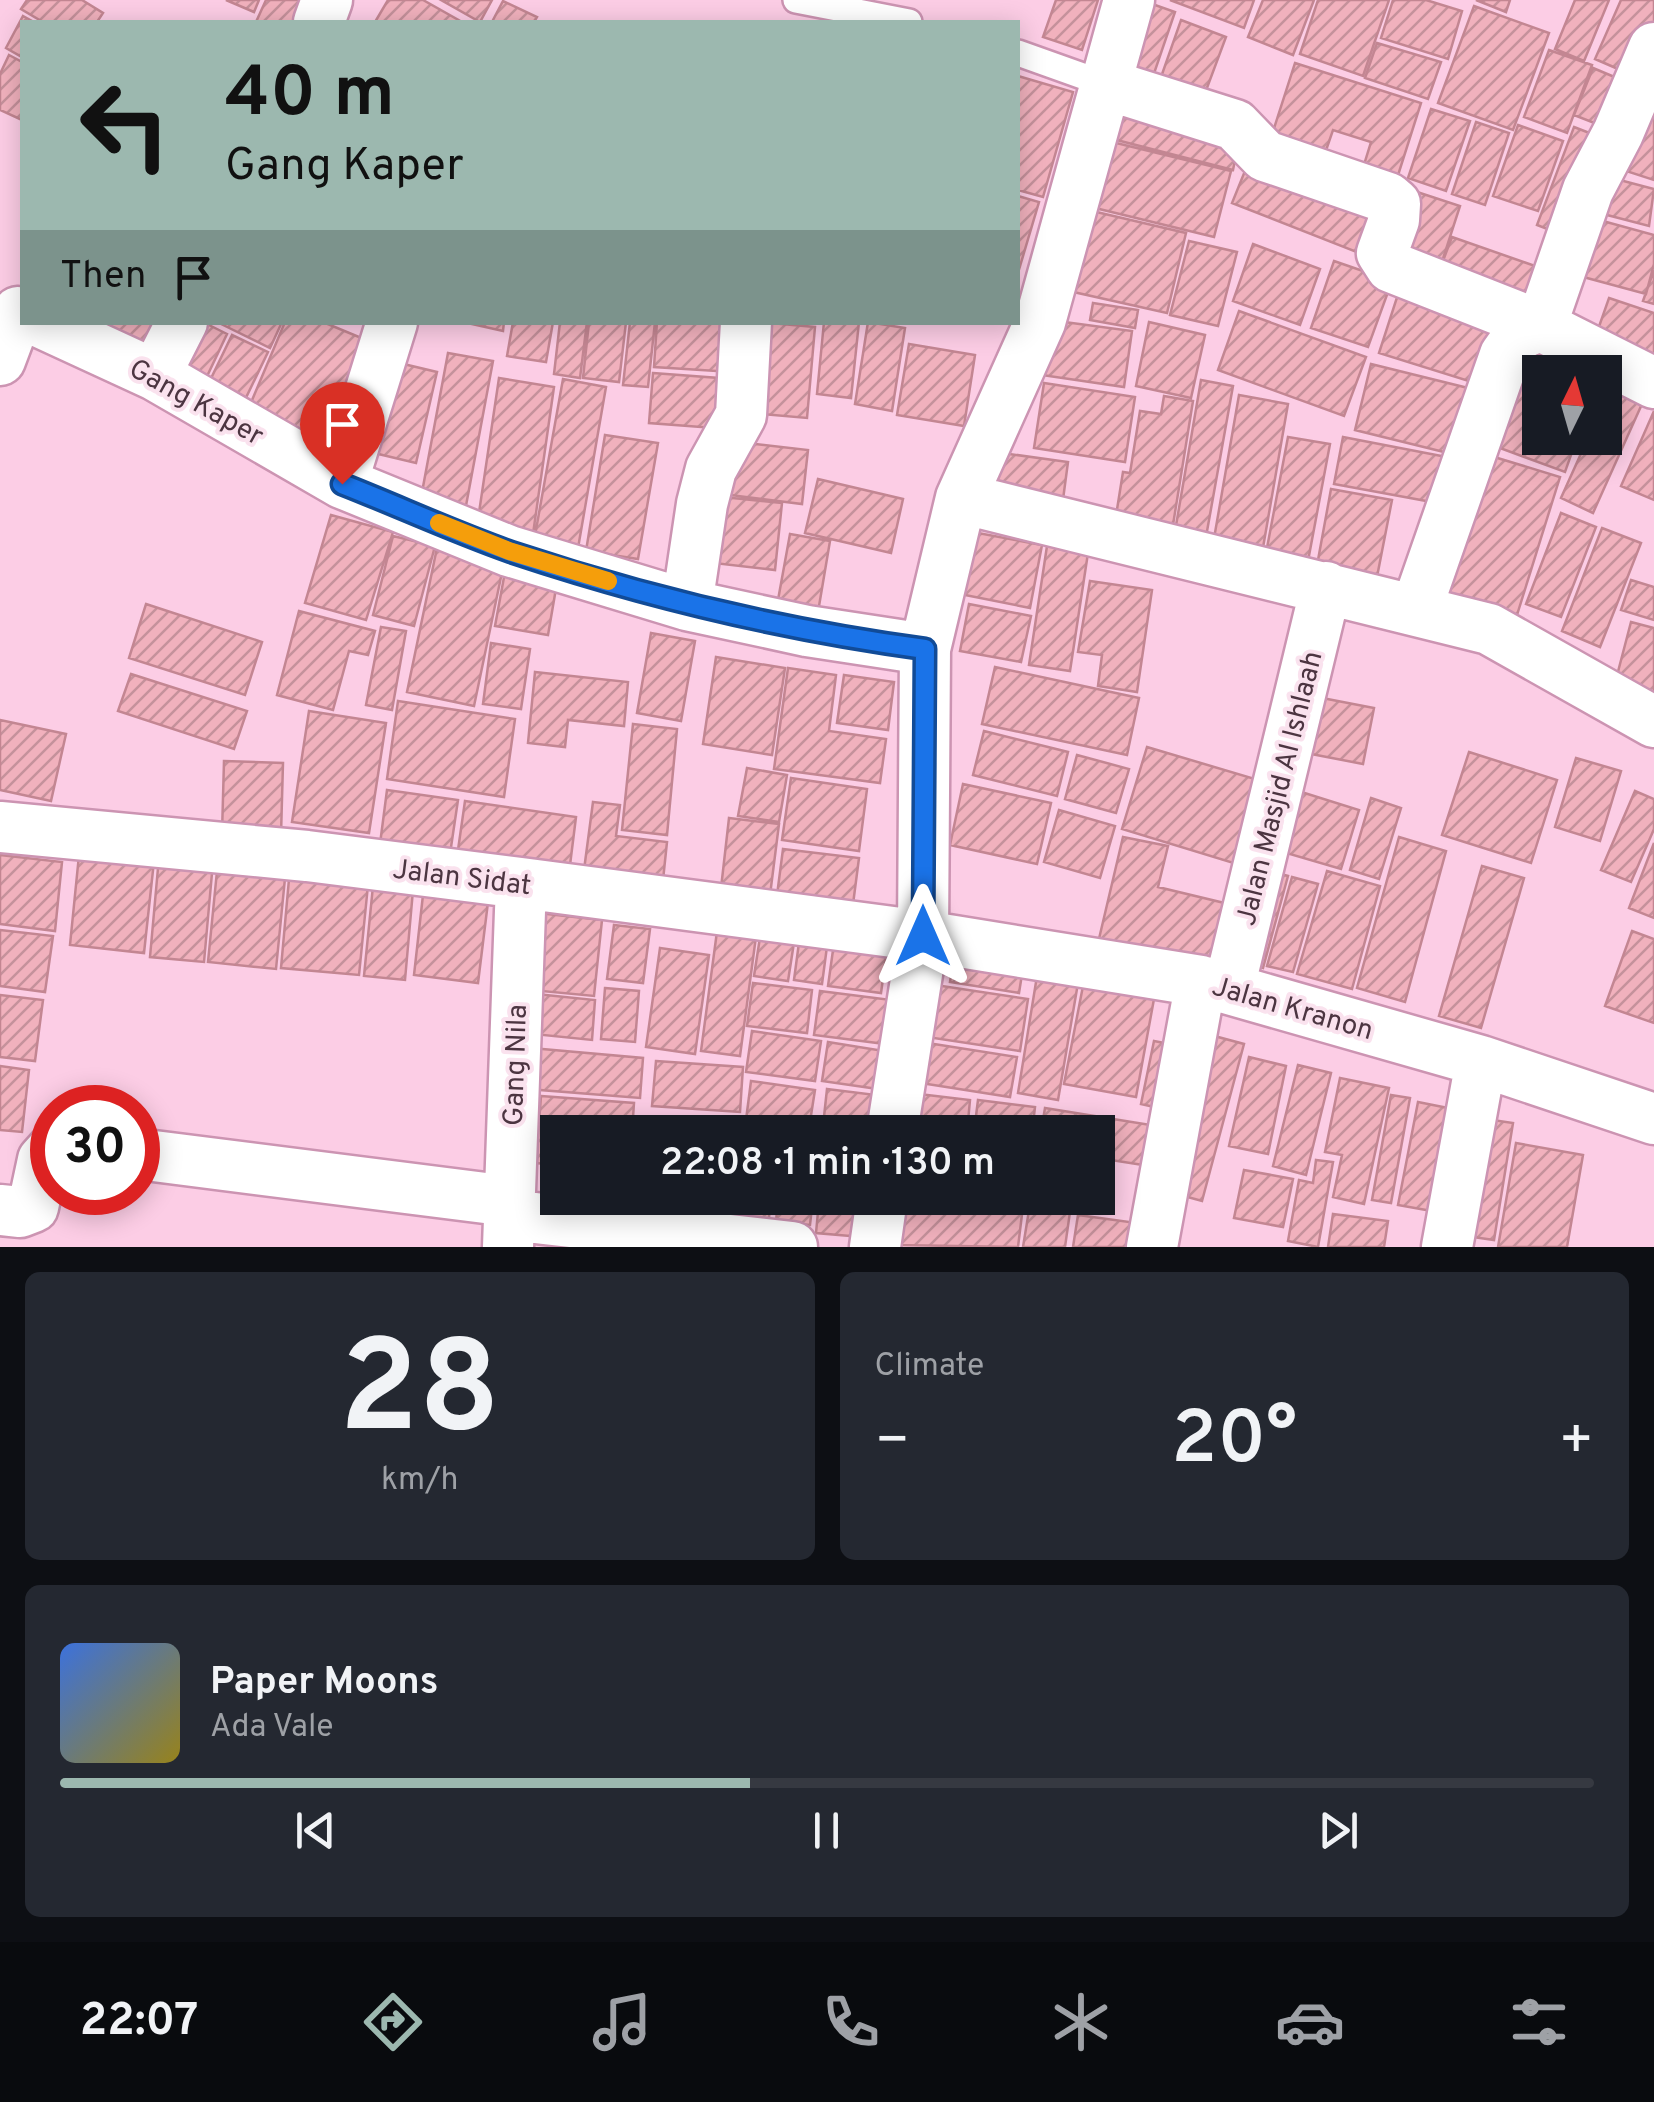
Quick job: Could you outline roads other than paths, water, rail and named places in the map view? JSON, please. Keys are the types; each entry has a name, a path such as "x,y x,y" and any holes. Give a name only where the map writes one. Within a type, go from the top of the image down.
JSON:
{"street":[{"path":"895,1115 923,936 925,649 961,498 1040,322 1130,0"},
{"path":"1541,326 1588,190 1618,133 1654,48"},
{"path":"1105,84 1235,125 1266,156 1388,198 1395,204 1394,220 1382,253 1390,267 1541,326 1654,383"},
{"path":"0,360 20,313"},
{"name":"Gang Kaper","path":"46,325 155,375 342,484 509,551 688,605 806,631 925,649"},
{"path":"155,375 180,325"},
{"path":"342,484 391,325"},
{"path":"688,605 702,504 711,469 741,414 746,325"},
{"path":"1416,610 1505,355 1520,334 1541,326"},
{"path":"961,498 1489,630 1654,722"},
{"name":"Jalan Masjid Al Ishlaah","path":"1152,1247 1215,984 1326,588"},
{"name":"Jalan Sidat","path":"0,827 307,856 923,936"},
{"name":"Gang Nila","path":"508,1221 522,883"},
{"name":"Jalan Kranon","path":"923,936 1215,984 1480,1061 1654,1119"},
{"path":"1447,1247 1480,1061"},
{"path":"160,1158 508,1221 792,1247"},
{"path":"0,1210 30,1209"},
{"path":"875,1247 880,1215"}],"lane":[{"path":"796,0 898,20"},
{"path":"1020,55 1105,84"}]}
